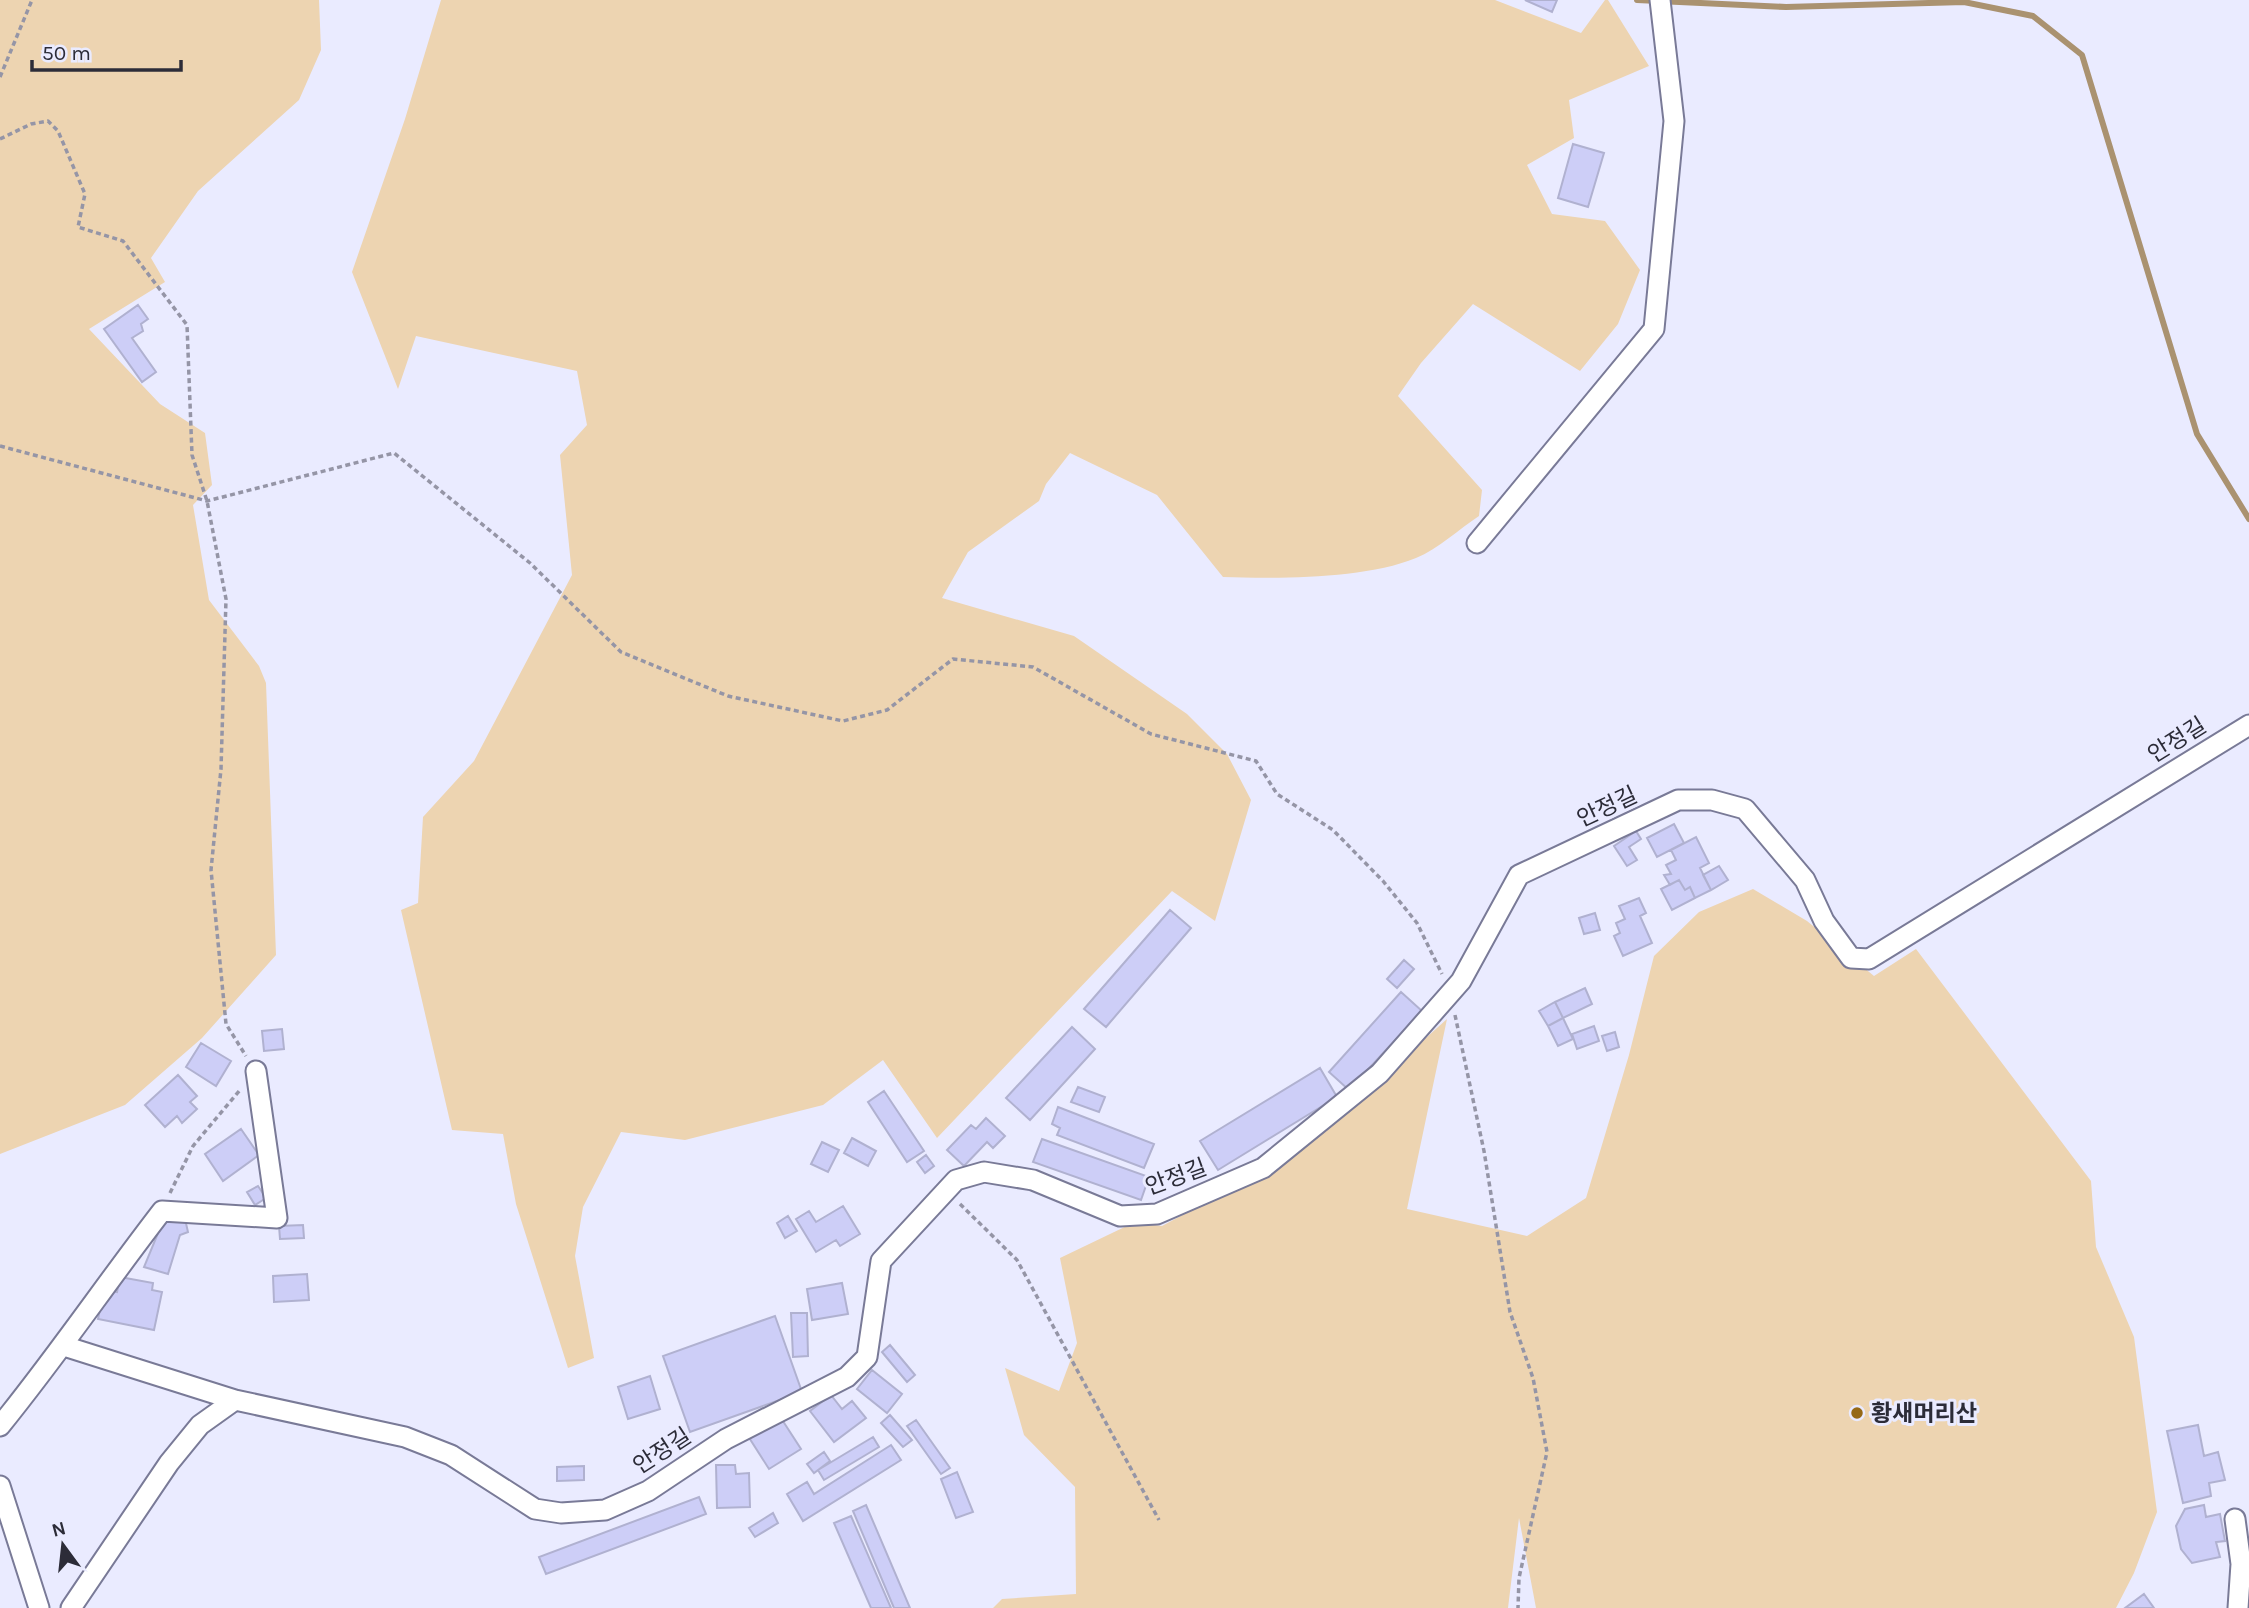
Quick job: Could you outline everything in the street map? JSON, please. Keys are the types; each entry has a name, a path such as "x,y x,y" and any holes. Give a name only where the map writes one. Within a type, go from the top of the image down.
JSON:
{"street":[{"path":"1477,543 1654,329 1674,121 1660,5"},
{"name":"안정길","path":"64,1346 234,1400 405,1437 451,1455 535,1508 561,1513 605,1510 648,1491 726,1439 846,1377 867,1357 881,1261 956,1180 984,1172 1033,1180 1120,1216 1157,1214 1264,1168 1380,1073 1461,981 1519,875 1678,800 1712,800 1745,809 1805,880 1824,922 1852,958 1869,959 2249,725"},
{"path":"0,1426 64,1346 113,1274 162,1211 277,1218 256,1071"},
{"path":"71,1608 169,1463 200,1425 234,1400"},
{"path":"0,1486 39,1608"},
{"path":"2235,1519 2241,1564 2238,1608"}],"path":[{"path":"0,77 32,0"},
{"path":"0,139 31,124 48,121 58,131 85,194 78,227 123,241 187,325 192,455 207,501 226,598 221,769 211,870 226,1024 256,1071 193,1146 162,1211"},
{"path":"0,446 207,501 394,453 530,563 621,652 728,696 844,721 887,710 953,659 1033,667 1151,734 1256,761 1277,794 1333,830 1383,881 1417,923 1451,991 1484,1150 1510,1312 1532,1378 1547,1452 1519,1578 1518,1608"},
{"path":"947,1190 1017,1260 1159,1520"}],"shaded area":[{"path":"0,0 319,0 321,50 299,100 198,191 151,258 165,282 89,329 160,404 205,433 212,485 193,505 209,600 259,666 266,683 276,955 202,1038 125,1105 0,1154"},
{"path":"441,0 1495,0 1581,33 1605,0 1608,0 1649,66 1569,100 1574,138 1527,165 1552,214 1605,221 1640,270 1618,324 1580,371 1473,304 1421,363 1398,396 1482,490 1479,516 1440,544 1416,558 1395,565 1347,574 1269,578 1223,577 1157,495 1070,453 1046,484 1039,501 968,552 942,598 1074,636 1187,714 1227,754 1251,800 1215,921 1172,891 937,1138 883,1060 823,1105 685,1140 621,1132 583,1207 575,1256 594,1358 568,1368 516,1204 503,1134 452,1130 401,910 418,903 423,817 474,761 572,575 560,455 587,425 577,371 416,336 398,389 352,272 405,119"},
{"path":"1753,889 1807,921 1874,976 1916,949 2091,1181 2096,1247 2134,1337 2157,1512 2134,1573 2116,1608 1536,1608 1519,1518 1508,1608 993,1608 1002,1599 1076,1594 1075,1487 1024,1435 1005,1368 1059,1391 1077,1343 1060,1258 1135,1222 1162,1226 1298,1153 1447,1019 1407,1209 1527,1236 1586,1198 1629,1055 1654,956 1699,912"}],"building":[{"path":"1525,0 1557,0 1552,12"},
{"path":"1573,144 1604,153 1588,207 1558,198"},
{"path":"138,305 148,319 141,324 143,331 132,338 156,372 142,382 104,329"},
{"path":"1674,824 1684,843 1657,857 1647,838"},
{"path":"1636,831 1641,839 1629,847 1637,860 1627,866 1614,846"},
{"path":"1696,837 1709,863 1700,868 1711,890 1695,898 1690,887 1685,890 1679,880 1670,885 1664,875 1671,874 1666,865 1676,860 1671,850"},
{"path":"1719,866 1728,880 1711,890 1703,875"},
{"path":"1679,880 1685,890 1690,887 1695,898 1672,910 1661,889"},
{"path":"1639,898 1646,913 1640,916 1652,943 1623,956 1614,936 1620,933 1616,923 1625,919 1619,906"},
{"path":"1170,910 1191,928 1106,1027 1084,1009"},
{"path":"1595,913 1600,930 1584,934 1579,918"},
{"path":"1404,960 1414,969 1397,988 1387,979"},
{"path":"1585,988 1592,1004 1563,1018 1555,1002"},
{"path":"1401,992 1422,1011 1349,1090 1329,1072"},
{"path":"1555,1002 1563,1018 1548,1026 1539,1011"},
{"path":"1563,1018 1573,1039 1558,1046 1548,1026"},
{"path":"1594,1026 1599,1041 1577,1049 1572,1034"},
{"path":"1072,1027 1095,1049 1030,1120 1006,1098"},
{"path":"282,1029 284,1049 264,1051 262,1031"},
{"path":"1615,1032 1619,1047 1607,1051 1602,1036"},
{"path":"201,1043 231,1061 216,1086 186,1067"},
{"path":"1320,1068 1337,1097 1218,1170 1200,1141"},
{"path":"178,1075 197,1096 190,1102 197,1109 182,1123 177,1116 165,1127 145,1105"},
{"path":"1078,1087 1105,1097 1099,1112 1071,1102"},
{"path":"884,1091 924,1151 907,1162 868,1102"},
{"path":"1058,1107 1154,1144 1144,1168 1057,1135 1060,1128 1052,1124"},
{"path":"986,1118 1005,1136 993,1148 987,1142 964,1166 947,1150 971,1125 976,1129"},
{"path":"241,1129 259,1155 223,1181 205,1154"},
{"path":"852,1138 876,1151 868,1166 844,1153"},
{"path":"1042,1139 1149,1177 1141,1200 1033,1162"},
{"path":"822,1142 839,1150 828,1172 811,1164"},
{"path":"926,1155 934,1166 925,1173 917,1162"},
{"path":"258,1186 266,1198 255,1205 247,1192"},
{"path":"843,1206 860,1234 840,1246 836,1240 816,1252 796,1219 809,1211 816,1222"},
{"path":"788,1216 797,1231 785,1238 777,1223"},
{"path":"185,1219 188,1232 180,1235 168,1274 144,1267 163,1221"},
{"path":"303,1225 304,1238 280,1239 279,1226"},
{"path":"307,1274 309,1300 274,1302 273,1276"},
{"path":"120,1277 153,1283 152,1290 162,1292 154,1330 98,1319 104,1290 117,1292"},
{"path":"842,1283 848,1314 812,1320 807,1289"},
{"path":"791,1313 807,1313 808,1356 793,1357"},
{"path":"775,1316 802,1392 690,1432 663,1356"},
{"path":"890,1345 915,1375 907,1382 882,1352"},
{"path":"872,1370 902,1394 887,1413 857,1389"},
{"path":"650,1376 660,1409 628,1419 618,1387"},
{"path":"831,1395 842,1409 852,1401 866,1418 834,1442 810,1411"},
{"path":"779,1415 801,1449 769,1469 748,1436"},
{"path":"890,1415 912,1440 903,1447 881,1423"},
{"path":"916,1420 950,1468 941,1474 907,1426"},
{"path":"2198,1425 2204,1456 2218,1452 2225,1480 2209,1483 2211,1496 2183,1503 2167,1431"},
{"path":"873,1437 879,1447 824,1480 818,1470"},
{"path":"891,1445 901,1460 803,1521 787,1494 807,1482 814,1494"},
{"path":"824,1452 830,1461 814,1473 807,1464"},
{"path":"716,1465 735,1465 736,1474 749,1473 750,1507 717,1508"},
{"path":"584,1466 584,1480 557,1481 557,1467"},
{"path":"957,1472 973,1512 956,1518 941,1479"},
{"path":"699,1497 706,1514 546,1574 539,1557"},
{"path":"866,1505 910,1608 894,1608 853,1511"},
{"path":"2204,1505 2206,1517 2220,1514 2225,1541 2216,1542 2220,1557 2192,1563 2181,1549 2176,1526 2185,1509"},
{"path":"773,1513 778,1523 755,1537 749,1528"},
{"path":"851,1516 891,1608 871,1608 834,1523"},
{"path":"2144,1594 2154,1608 2125,1608"}],"waterway":[{"path":"1637,0 1786,7 1964,2 2033,16 2082,55 2197,434 2249,519"}],"place":[{"name":"황새머리산","path":"1857,1413"}]}
